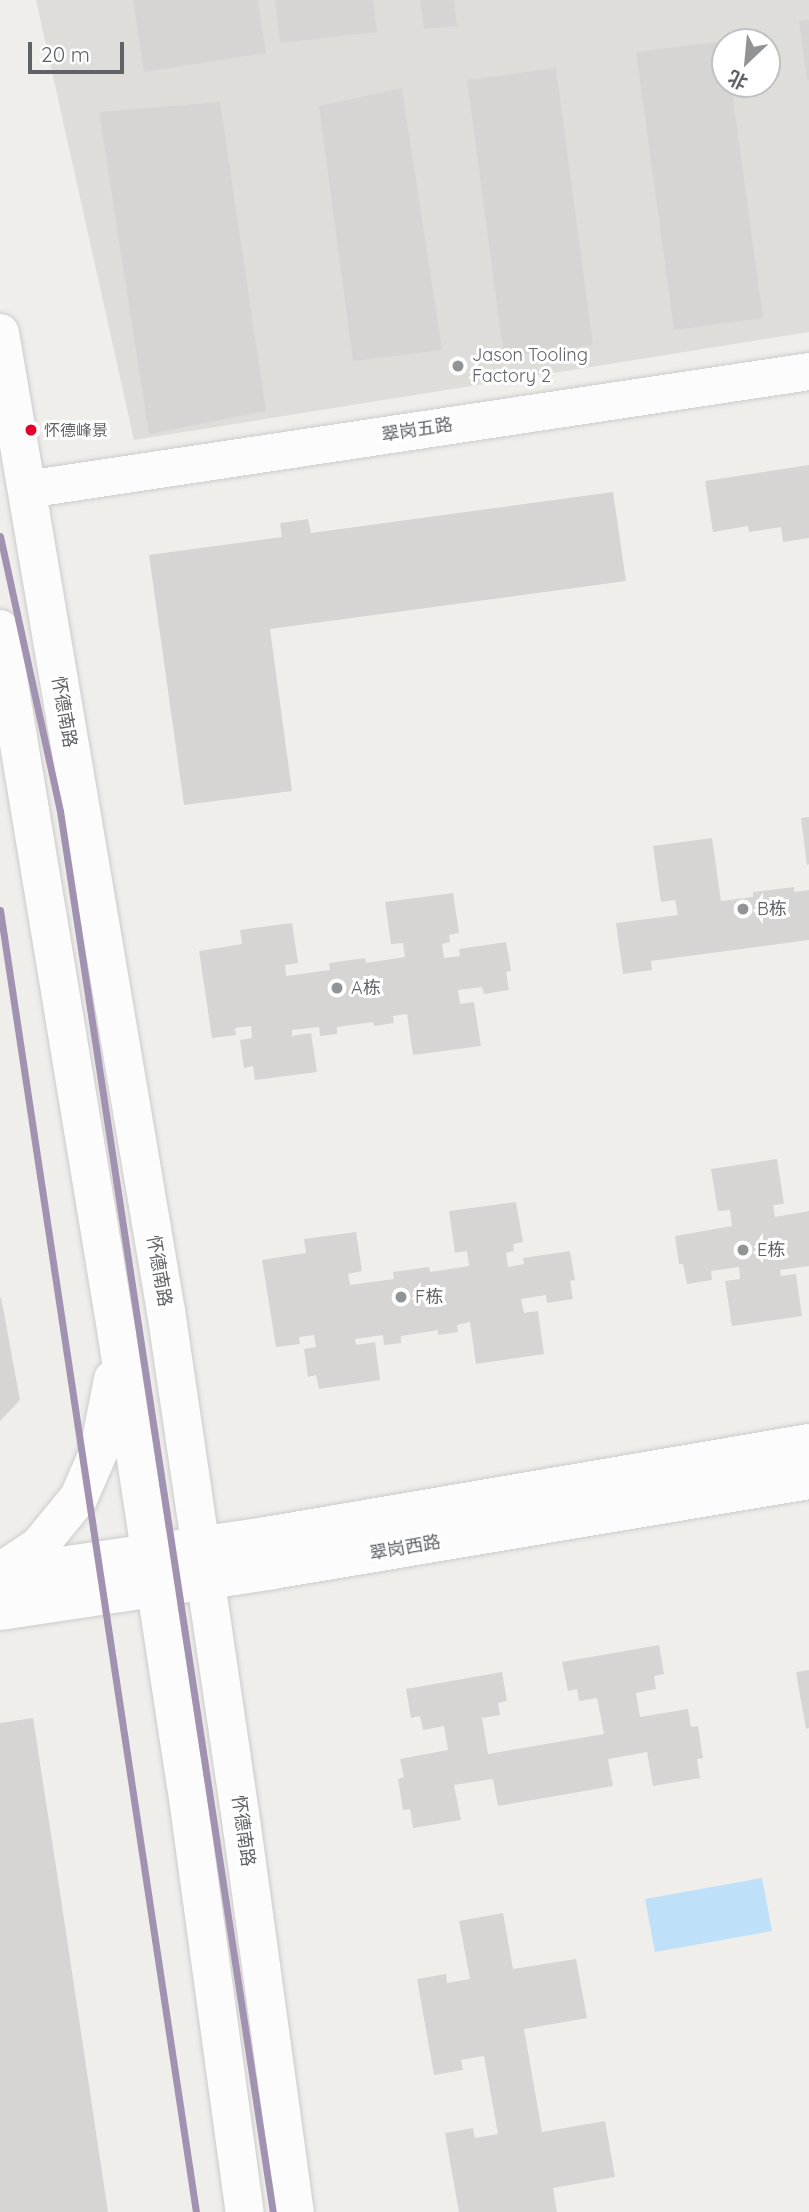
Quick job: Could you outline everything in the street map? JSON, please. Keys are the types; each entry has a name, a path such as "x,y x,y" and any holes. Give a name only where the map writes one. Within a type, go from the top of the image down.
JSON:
{"main road":[{"name":"怀德南路","path":"0,333 166,1311 295,2212"},
{"path":"0,629 117,1335 245,2212"},
{"path":"0,1573 39,1546 79,1497 102,1438 111,1399 117,1335"},
{"name":"翠岗西路","path":"203,1563 809,1443"},
{"name":"翠岗西路","path":"0,1573 153,1570 809,1480"},
{"name":"翠岗西路","path":"0,1611 153,1570"}],"street":[{"name":"翠岗五路","path":"26,489 809,371"}],"shaded area":[{"path":"36,0 809,0 809,332 134,440"}],"water":[{"path":"762,1878 772,1931 655,1952 645,1899"}],"building":[{"path":"133,0 258,0 266,53 144,72"},
{"path":"275,0 373,0 377,32 280,43"},
{"path":"420,0 454,0 457,26 424,29"},
{"path":"809,20 809,80 807,80 799,21"},
{"path":"711,43 711,98 733,98 763,318 674,330 636,52"},
{"path":"556,68 593,345 504,357 467,80"},
{"path":"402,88 442,350 353,361 319,106"},
{"path":"220,102 266,411 149,434 99,112"},
{"path":"809,465 809,538 783,542 781,527 749,532 748,526 713,532 705,481"},
{"path":"613,492 626,581 270,629 292,791 184,805 149,555 282,537 280,523 308,519 311,533"},
{"name":"B栋","path":"809,817 809,864 807,865 801,818"},
{"name":"B栋","path":"712,838 721,901 753,897 753,892 794,887 794,892 809,890 809,940 651,961 652,970 623,974 616,923 678,915 675,900 661,902 653,846"},
{"name":"A栋","path":"453,893 459,933 449,935 450,942 442,944 444,958 460,956 459,949 506,942 511,971 506,972 509,990 484,994 482,987 458,990 460,1004 474,1002 481,1046 413,1055 407,1014 393,1016 394,1023 374,1026 373,1022 337,1027 337,1034 320,1036 319,1027 292,1030 292,1036 311,1033 317,1072 255,1080 253,1066 244,1068 240,1040 252,1038 251,1026 235,1028 236,1035 212,1038 199,951 242,944 240,930 292,923 298,963 285,965 286,976 330,970 329,963 365,958 366,963 405,957 403,943 391,944 385,902"},
{"name":"E栋","path":"777,1159 784,1204 773,1205 775,1217 809,1211 809,1266 780,1270 781,1276 796,1274 802,1316 732,1326 725,1281 740,1279 739,1267 711,1271 712,1280 687,1284 683,1264 679,1264 675,1236 732,1226 730,1210 718,1211 711,1169"},
{"name":"F栋","path":"516,1202 523,1242 513,1244 514,1251 506,1253 508,1267 524,1264 523,1258 570,1251 575,1280 570,1281 573,1299 547,1303 546,1295 521,1299 524,1313 538,1311 544,1354 476,1364 470,1322 457,1325 458,1332 438,1335 438,1330 401,1336 401,1343 384,1345 383,1335 355,1339 356,1345 375,1342 380,1380 319,1389 316,1375 308,1377 304,1349 316,1347 314,1335 299,1337 300,1344 276,1347 262,1260 306,1253 304,1239 356,1232 362,1271 348,1274 350,1285 394,1279 393,1272 429,1267 430,1272 469,1266 467,1251 455,1253 449,1211"},
{"path":"0,1298 20,1400 0,1421"},
{"path":"659,1645 664,1674 654,1676 656,1689 636,1693 640,1717 688,1709 691,1727 698,1726 703,1758 697,1759 700,1778 653,1786 647,1752 608,1759 613,1786 498,1806 493,1779 454,1785 461,1820 413,1828 410,1809 403,1810 398,1779 404,1777 400,1759 448,1750 444,1726 423,1730 420,1716 411,1718 406,1689 502,1672 507,1701 498,1703 500,1715 482,1718 488,1754 604,1734 597,1698 579,1701 577,1689 568,1691 562,1662"},
{"path":"809,1670 809,1728 806,1729 796,1672"},
{"path":"33,1718 108,2212 0,2212 0,1723"},
{"path":"503,1913 513,1969 576,1959 587,2018 524,2029 542,2132 605,2121 615,2177 553,2188 557,2212 459,2212 445,2133 473,2128 475,2138 498,2134 484,2056 461,2060 463,2070 434,2075 417,1979 446,1974 447,1983 470,1979 459,1921"}],"transit line":[{"path":"0,536 60,811 273,2212"},
{"path":"0,910 196,2212"}],"place":[{"name":"Jason Tooling Factory 2","path":"458,366"},
{"name":"怀德峰景","path":"31,430"},
{"name":"B栋","path":"743,909"},
{"name":"A栋","path":"337,988"},
{"name":"E栋","path":"743,1250"},
{"name":"F栋","path":"401,1297"}]}
